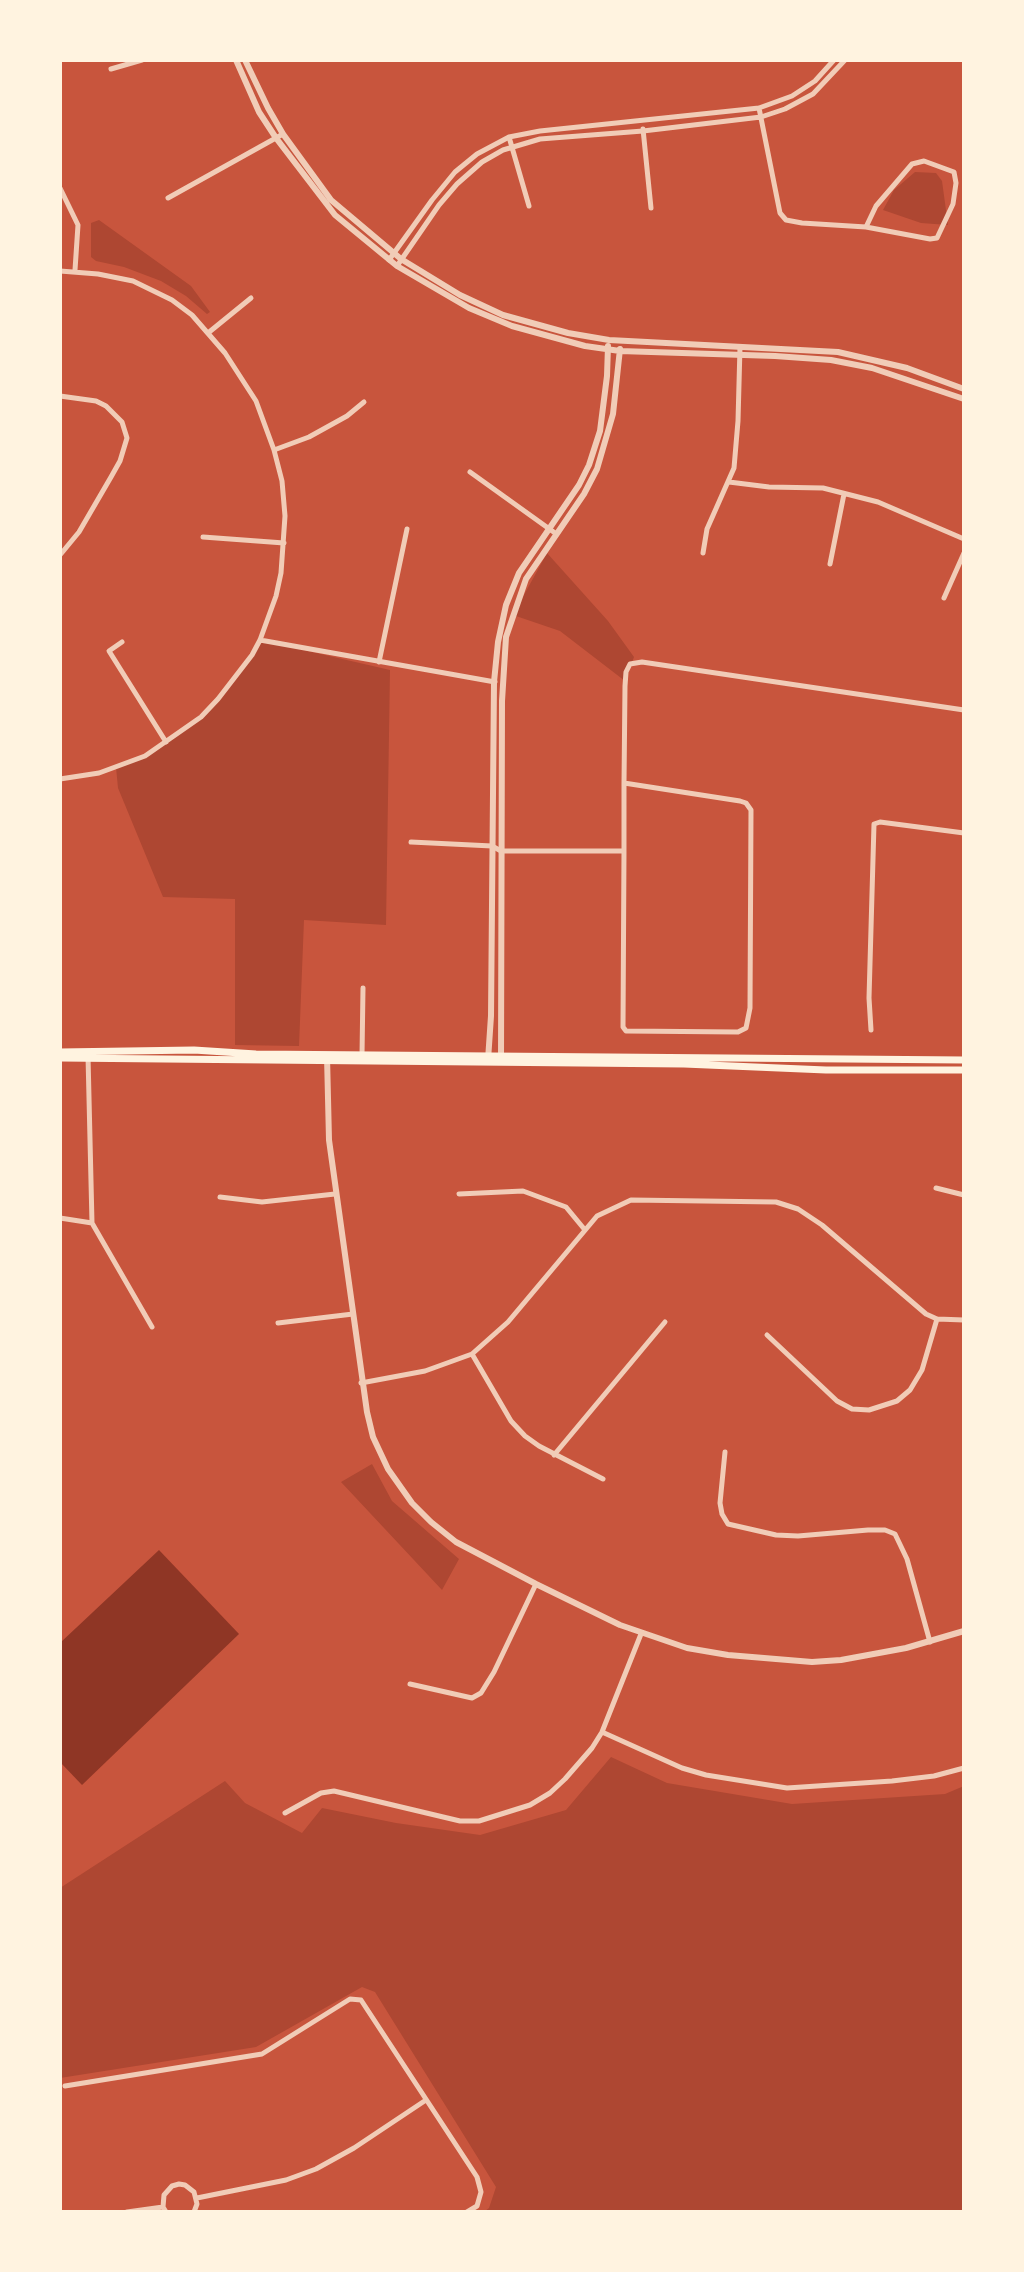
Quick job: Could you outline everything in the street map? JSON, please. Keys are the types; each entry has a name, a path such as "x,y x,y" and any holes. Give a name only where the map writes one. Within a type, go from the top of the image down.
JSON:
{"main road":[{"path":"60,1052 88,1055 488,1059 851,1070 964,1070"},
{"path":"60,1058 88,1055"},
{"path":"501,1060 964,1060"}],"street":[{"path":"111,69 142,60"},
{"path":"236,60 259,112 298,171 335,215 392,257"},
{"path":"245,60 283,134 331,200 399,263 443,295 493,319 546,336 607,350 804,357 854,364 913,380 964,399"},
{"path":"392,257 455,172 477,154 509,137 759,108 792,96 815,81 834,60"},
{"path":"399,263 439,205 465,176 490,157 540,139 761,117 813,94 845,60"},
{"path":"759,108 780,213 786,220 866,227 937,238 953,204 954,172 924,161 912,164 876,206 866,227"},
{"path":"642,121 651,208"},
{"path":"168,198 283,134"},
{"path":"509,137 529,206"},
{"path":"60,188 78,225 75,270"},
{"path":"399,263 503,315 568,333 621,342 803,349 858,356 907,368 964,389"},
{"path":"60,271 75,270 133,281 152,290 192,315 225,353 256,401 274,450 282,481 284,543 276,596 260,640 218,699 201,717 145,756 99,773 60,779"},
{"path":"208,333 251,298"},
{"path":"501,1060 502,683 506,637 526,579 579,485 596,446 609,340"},
{"path":"488,1059 494,682 498,642 506,605 519,573 584,494 597,469 613,414 621,342"},
{"path":"703,553 707,529 729,482 737,448 740,347"},
{"path":"60,396 96,401 106,406 122,422 127,438 111,477 79,532 60,555"},
{"path":"274,450 322,430 364,402"},
{"path":"470,472 552,530"},
{"path":"729,482 769,487 823,488 878,502 964,539"},
{"path":"830,564 844,494"},
{"path":"379,662 407,529"},
{"path":"203,537 284,543"},
{"path":"944,598 964,553"},
{"path":"260,640 502,683"},
{"path":"122,642 109,651 166,742"},
{"path":"624,783 740,801 751,810 750,1008 746,1028 738,1032 626,1031 623,1027 624,783 625,681 630,664 642,662 964,710"},
{"path":"871,1030 869,998 874,824 880,822 964,833"},
{"path":"411,842 492,846 501,851 624,851"},
{"path":"362,1058 363,988"},
{"path":"88,1055 92,1223 152,1327"},
{"path":"327,1058 329,1140 361,1383 373,1437 388,1469 412,1503 456,1542 641,1634 687,1648 812,1662 841,1660 930,1642 964,1631"},
{"path":"936,1188 964,1195"},
{"path":"459,1194 523,1191 566,1207 585,1230"},
{"path":"220,1197 262,1202 335,1194"},
{"path":"361,1383 425,1371 472,1354 508,1322 597,1216 631,1200 776,1202 798,1209 822,1225 908,1301 937,1319 964,1320"},
{"path":"60,1218 92,1223"},
{"path":"278,1323 353,1314"},
{"path":"767,1335 837,1401 852,1409 869,1410 897,1401 910,1390 922,1370 937,1319"},
{"path":"554,1455 665,1322"},
{"path":"472,1354 511,1421 525,1436 554,1455 603,1479"},
{"path":"725,1452 720,1503 728,1524 776,1535 868,1530 885,1530 895,1534 907,1559 930,1642"},
{"path":"410,1684 472,1698 481,1693 536,1584"},
{"path":"285,1813 321,1793 334,1791 460,1821 494,1817 530,1805 550,1793 580,1764 602,1732 641,1634"},
{"path":"602,1732 682,1768 787,1788 892,1781 934,1776 964,1768"},
{"path":"65,2086 262,2054 350,1999 361,2000 477,2177 481,2192 477,2206 467,2212"},
{"path":"197,2198 286,2180 316,2169 354,2148 426,2100"},
{"path":"127,2212 164,2209 162,2201 167,2190 179,2184 190,2188 197,2198 194,2212"}],"shaded area":[{"path":"915,172 936,173 942,181 948,225 921,223 883,210 894,190"},
{"path":"99,220 191,286 210,312 207,314 161,281 91,257 91,223"},
{"path":"547,553 608,621 634,657 625,681 560,631 513,615"},
{"path":"260,640 390,670 386,925 304,920 299,1046 235,1045 235,899 163,897 118,788 116,767 145,756 183,730 223,694"},
{"path":"372,1464 392,1501 459,1559 442,1590 341,1482"},
{"path":"159,1550 239,1634 82,1785 60,1762 60,1643"},
{"path":"611,1757 667,1783 792,1804 945,1794 964,1786 964,2212 484,2212 489,2208 496,2187 375,1992 362,1987 256,2047 60,2078 60,1888 225,1781 245,1803 302,1833 322,1808 480,1835 566,1810"}]}
